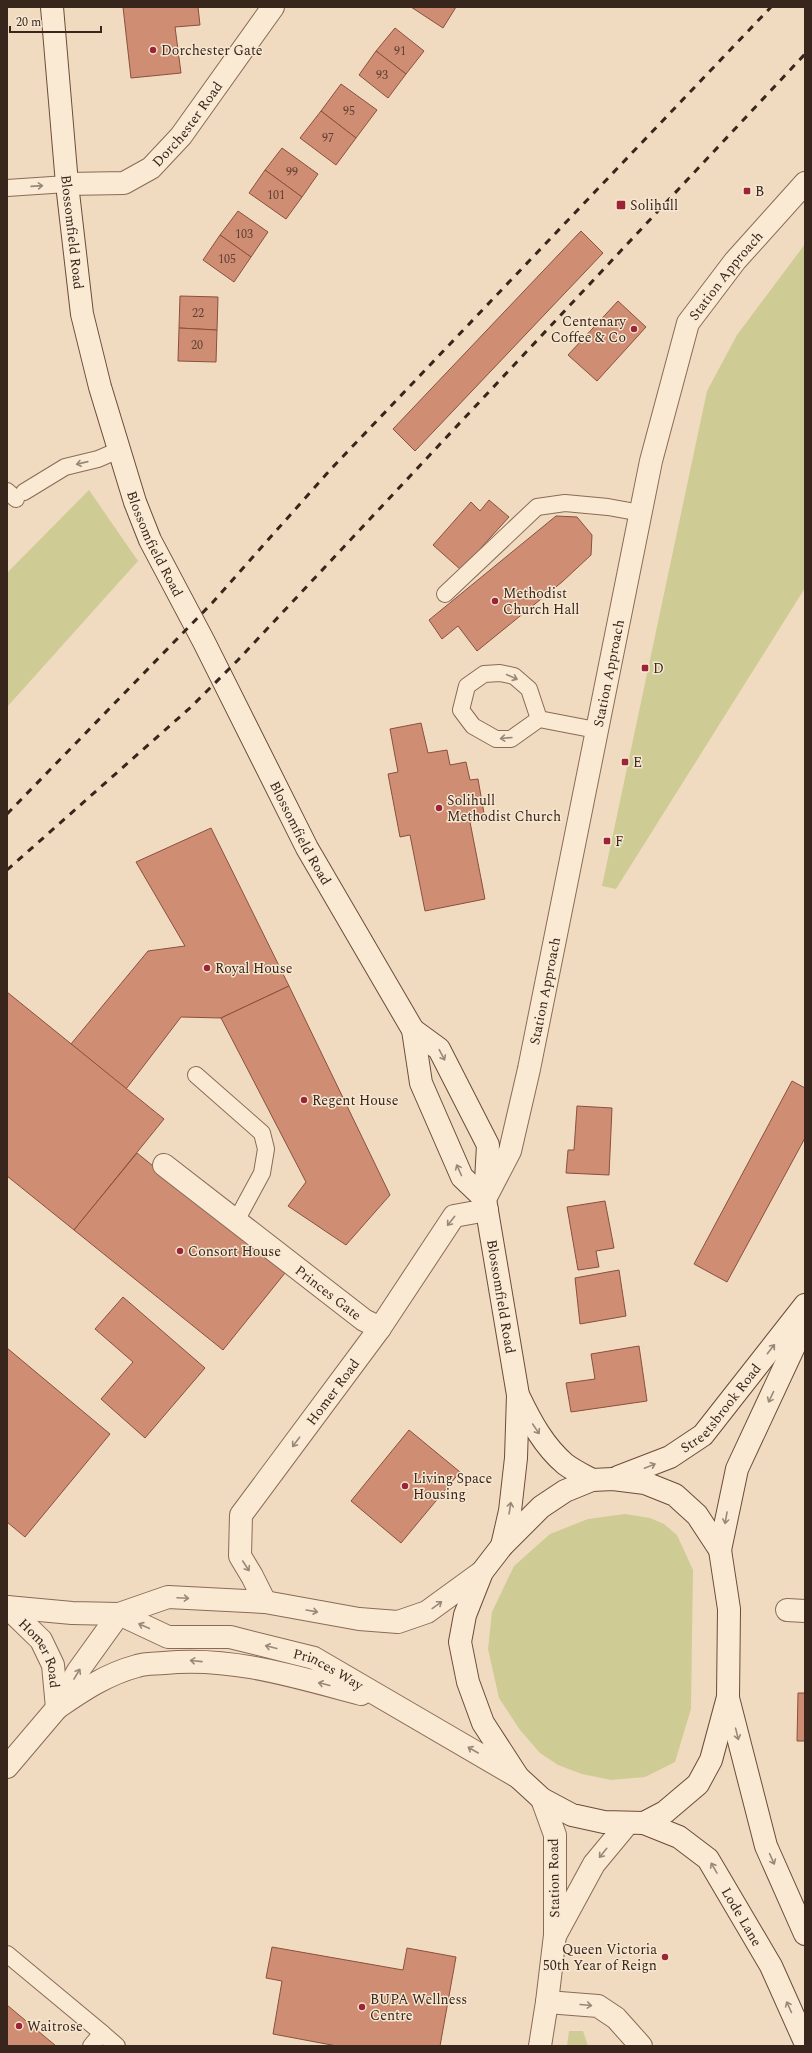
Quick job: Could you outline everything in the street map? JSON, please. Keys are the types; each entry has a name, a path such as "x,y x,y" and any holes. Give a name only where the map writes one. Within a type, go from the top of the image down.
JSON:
{"street":[{"name":"Blossomfield Road","path":"52,7 67,184 82,314 118,450 135,502 150,540 207,649 307,848 413,1030 421,1083 462,1177 486,1204"},
{"name":"Dorchester Road","path":"67,184 124,183 151,168 181,136 272,7"},
{"name":"Station Approach","path":"486,1204 510,1151 529,1069 596,730 641,513 666,400 688,323 735,261 805,183"},
{"name":"Blossomfield Road","path":"413,1030 439,1049 488,1145 486,1204 518,1395 515,1466 510,1511 502,1546"},
{"name":"Princes Gate","path":"164,1165 364,1320 380,1328"},
{"name":"Homer Road","path":"265,1602 240,1556 241,1515 380,1328 454,1216 486,1204"},
{"name":"Streetsbrook Road","path":"613,1479 670,1457 703,1435 805,1305"},
{"name":"Streetsbrook Road","path":"720,1550 737,1470 805,1323"},
{"name":"Blossomfield Road","path":"518,1395 532,1424 545,1443 565,1463 592,1480"},
{"path":"728,1696 711,1760 698,1784 665,1812 636,1823 604,1822 572,1815 542,1799 518,1777 483,1723 468,1682 460,1642 465,1615 482,1572 502,1546 541,1507 565,1490 592,1480 613,1479 645,1483 675,1495 697,1515 720,1550 728,1610 728,1696 766,1846 805,1934"},
{"name":"Princes Way","path":"7,1607 72,1613 119,1614 168,1597 265,1602 359,1619 398,1622 427,1612 482,1572"},
{"name":"Homer Road","path":"7,1607 41,1640 53,1665 57,1708"},
{"name":"Homer Road","path":"7,1767 57,1708 83,1664 119,1614"},
{"name":"Princes Way","path":"119,1614 168,1637 230,1637 314,1658 518,1777"},
{"path":"57,1708 99,1680 139,1665 188,1660 261,1668 389,1701"},
{"name":"Station Road","path":"540,2046 555,1935 555,1835 542,1799"},
{"name":"Station Road","path":"555,1935 594,1864 636,1823"},
{"name":"Lode Lane","path":"636,1823 679,1837 708,1859 771,1966 805,2042"},
{"path":"547,2002 598,2006 616,2018 641,2046"}],"lane":[{"path":"7,188 67,184"},
{"path":"16,494 65,467 98,459 118,450"},
{"path":"445,594 537,507 565,502 641,513"},
{"path":"538,719 529,689 514,676 500,673 484,674 467,686 461,710 473,726 496,739 511,739 538,719 596,730"},
{"path":"196,1075 262,1133 266,1149 262,1173 236,1221"},
{"path":"7,1954 118,2046"},
{"path":"91,2046 102,2033"}],"shaded area":[{"path":"805,244 805,588 616,889 602,886 707,391 737,335"},
{"path":"89,490 138,561 7,707 7,573"},
{"path":"625,1514 650,1518 664,1524 677,1535 693,1570 691,1709 675,1762 645,1777 611,1780 582,1774 558,1765 540,1753 520,1730 499,1698 488,1649 492,1612 514,1566 550,1534 588,1519"},
{"path":"569,2031 583,2031 588,2046 567,2046"}],"building":[{"name":"Dorchester Gate","path":"123,7 198,7 200,25 175,27 181,73 131,78"},
{"path":"411,7 456,7 443,28"},
{"path":"395,28 424,51 406,74 376,51"},
{"path":"376,51 406,74 388,98 359,75"},
{"path":"341,84 377,110 356,138 321,111"},
{"path":"321,111 356,138 336,165 300,138"},
{"path":"282,148 318,174 302,197 265,170"},
{"path":"265,170 302,197 286,219 249,193"},
{"path":"238,211 268,232 251,257 220,235"},
{"path":"581,231 603,253 415,451 393,429"},
{"path":"220,235 251,257 234,282 203,260"},
{"path":"180,296 218,297 217,330 179,328"},
{"path":"618,301 646,327 597,381 568,355"},
{"path":"179,328 217,330 216,362 178,361"},
{"path":"489,500 509,517 461,570 433,545 471,502 480,511"},
{"name":"Methodist Church Hall","path":"556,516 577,517 592,535 591,555 562,582 477,651 458,626 442,639 429,620"},
{"name":"Solihull Methodist Church","path":"421,723 428,753 447,750 450,765 466,762 470,780 478,779 485,819 470,822 485,899 425,911 410,835 400,837 388,774 398,772 390,729"},
{"name":"Royal House","path":"211,828 289,986 221,1018 181,1017 126,1089 71,1044 148,951 185,946 136,862"},
{"name":"Regent House","path":"289,986 390,1195 346,1245 288,1206 306,1182 221,1018"},
{"path":"7,992 164,1119 74,1230 7,1176"},
{"path":"792,1081 805,1088 805,1138 727,1282 694,1264"},
{"path":"577,1106 612,1108 609,1175 566,1173 568,1150 574,1150"},
{"name":"Consort House","path":"137,1153 285,1273 223,1350 74,1230"},
{"path":"605,1201 614,1248 596,1251 599,1267 578,1270 567,1207"},
{"path":"619,1270 626,1316 580,1324 575,1278"},
{"path":"123,1297 205,1368 145,1438 101,1399 133,1362 95,1329"},
{"path":"639,1346 647,1401 571,1412 566,1383 595,1379 591,1354"},
{"path":"7,1348 110,1434 25,1537 7,1522"},
{"name":"Living Space Housing","path":"409,1430 460,1472 401,1543 351,1501"},
{"path":"798,1693 805,1693 805,1741 797,1741"},
{"name":"BUPA Wellness Centre","path":"272,1947 403,1970 407,1948 456,1957 440,2046 337,2046 273,2034 282,1981 266,1978"},
{"name":"Waitrose","path":"7,2005 56,2046 7,2046"}],"railway":[{"path":"7,814 213,602 330,470 771,7"},
{"path":"7,870 191,707 238,660 805,54"}],"place":[{"name":"Dorchester Gate","path":"153,50"},
{"name":"B","path":"747,191"},
{"name":"Solihull","path":"621,205"},
{"name":"Centenary Coffee & Co","path":"634,329"},
{"name":"Methodist Church Hall","path":"495,601"},
{"name":"D","path":"645,668"},
{"name":"E","path":"625,762"},
{"name":"Solihull Methodist Church","path":"439,808"},
{"name":"F","path":"607,841"},
{"name":"Royal House","path":"207,968"},
{"name":"Regent House","path":"304,1100"},
{"name":"Consort House","path":"180,1251"},
{"name":"Living Space Housing","path":"405,1486"},
{"name":"Queen Victoria 50th Year of Reign","path":"665,1957"},
{"name":"BUPA Wellness Centre","path":"362,2007"},
{"name":"Waitrose","path":"19,2026"}]}
